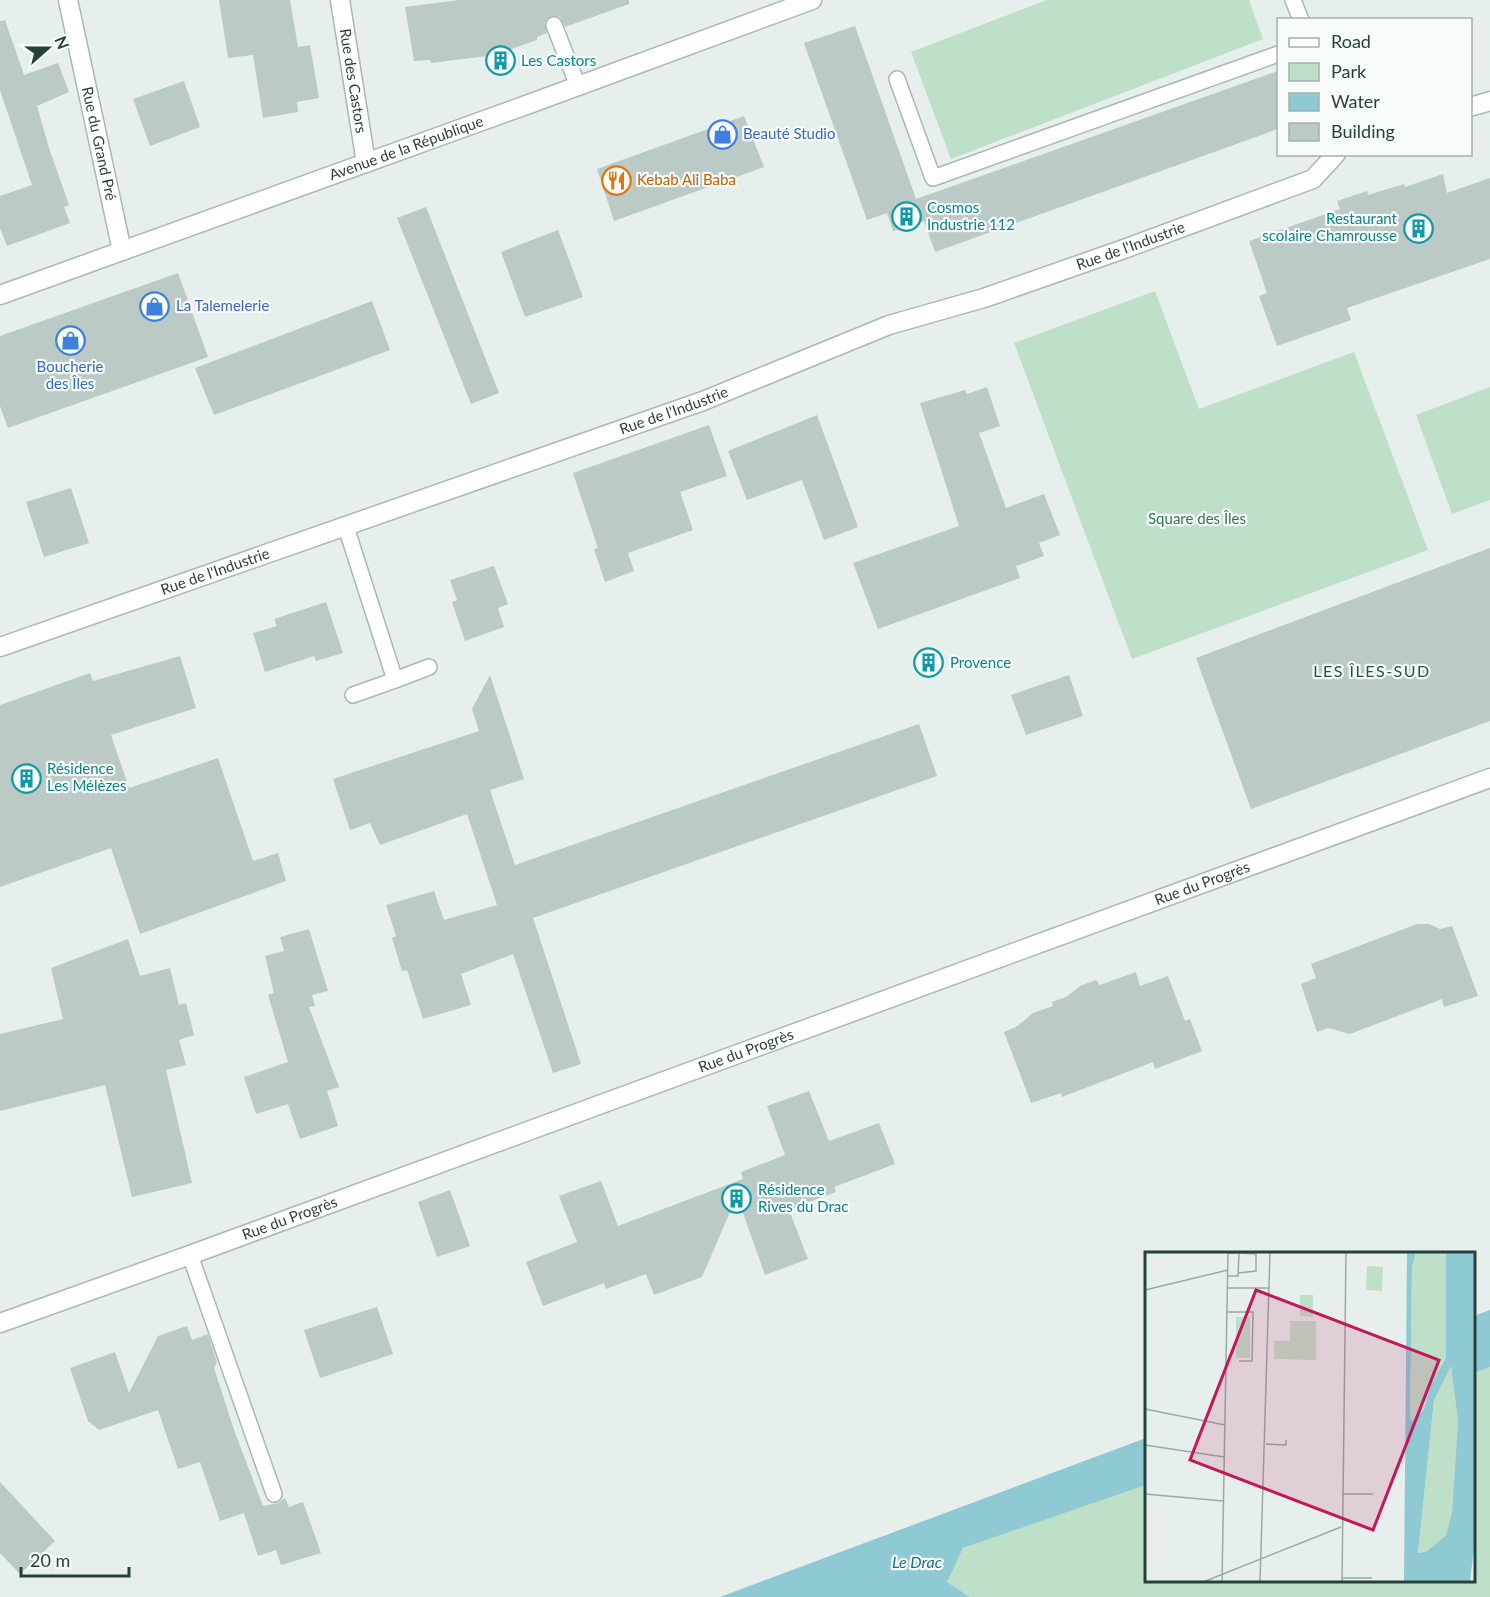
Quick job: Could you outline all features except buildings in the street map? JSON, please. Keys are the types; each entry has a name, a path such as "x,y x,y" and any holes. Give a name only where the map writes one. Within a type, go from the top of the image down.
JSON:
{"street":[{"name":"Rue du Grand Pré","path":"68,0 122,251"},
{"name":"Rue des Castors","path":"340,0 366,162"},
{"name":"Avenue de la République","path":"0,295 812,0"},
{"path":"1472,106 1490,100"},
{"name":"Rue de l'Industrie","path":"0,647 704,401 889,326 984,298 1302,184 1313,179 1334,156"},
{"name":"Rue du Progrès","path":"0,1323 1490,778"}],"lane":[{"path":"1293,0 1300,18"},
{"path":"554,25 578,86"},
{"path":"897,79 933,178 1277,54"},
{"path":"346,527 394,680"},
{"path":"353,695 429,667"},
{"path":"190,1255 274,1494"}],"green space":[{"path":"1047,0 1249,0 1263,39 951,159 911,52"},
{"name":"Square des Îles","path":"1155,291 1199,409 1354,352 1428,550 1132,659 1014,343"},
{"path":"1490,387 1490,500 1452,514 1416,415"},
{"path":"1490,1367 1490,1597 970,1597 947,1582 962,1548 1145,1485 1145,1582 1475,1582 1475,1373"}],"water":[{"path":"1490,1310 1490,1367 1475,1373 1475,1316"},
{"name":"Le Drac","path":"1145,1438 1145,1485 963,1548 947,1582 970,1597 720,1597"}],"place":[{"name":"Les Castors","path":"500,61"},
{"name":"Beauté Studio","path":"722,134"},
{"name":"Kebab Ali Baba","path":"616,180"},
{"name":"Cosmos Industrie 112","path":"906,217"},
{"name":"Restaurant scolaire Chamrousse","path":"1418,228"},
{"name":"La Talemelerie","path":"155,306"},
{"name":"Boucherie des Îles","path":"70,340"},
{"name":"Provence","path":"929,663"},
{"name":"Résidence Les Mélèzes","path":"26,778"},
{"name":"Résidence Rives du Drac","path":"737,1199"}],"district":[{"name":"LES ÎLES-SUD","path":"1372,671"}]}
